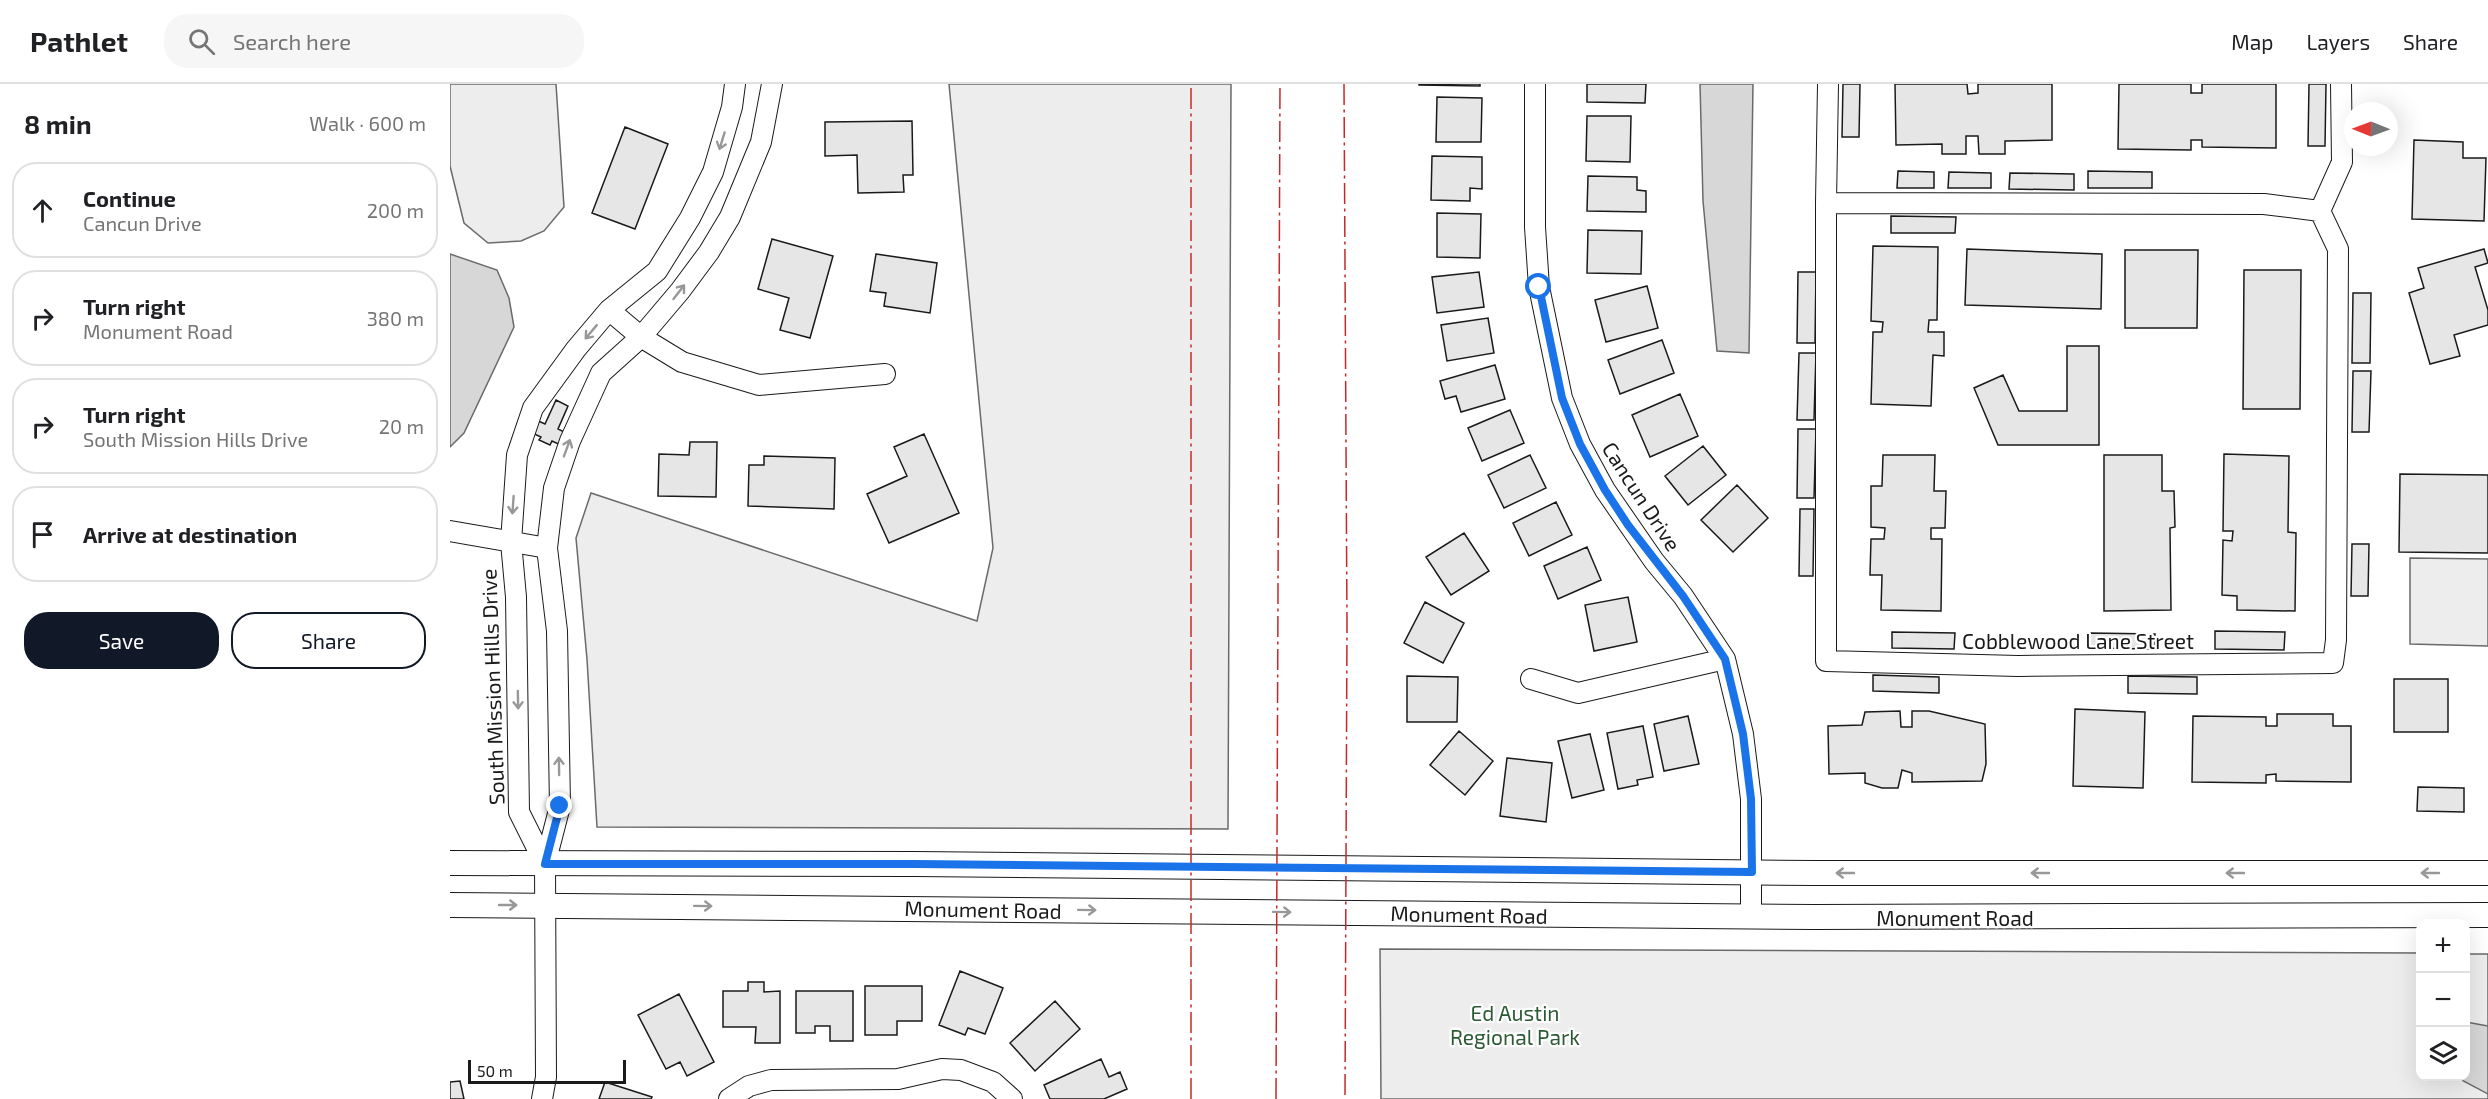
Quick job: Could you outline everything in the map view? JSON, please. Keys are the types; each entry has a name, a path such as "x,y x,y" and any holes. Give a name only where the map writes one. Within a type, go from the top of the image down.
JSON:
{"street":[{"name":"South Mission Hills Drive","path":"545,864 519,812 516,597 511,542 517,455 533,408 576,349 609,310 657,272 690,218 712,172 732,107 735,84"},
{"path":"542,1099 546,1077 545,864 560,806 557,631 548,548 554,488 570,441 601,373 641,338 709,252 730,217 761,142 772,84"},
{"name":"Cancun Drive","path":"1535,84 1535,227 1539,287 1562,398 1580,444 1605,490 1641,543 1683,596 1725,659 1743,734 1751,799 1751,916"},
{"name":"Cobblewood Lane Street","path":"1828,84 1826,661 2018,666 2333,663 2336,640 2338,249 2320,212"},
{"path":"1826,203 2264,204 2320,212 2342,162 2341,84"},
{"path":"609,310 641,338 682,362 759,385 885,374"},
{"path":"450,531 548,548"},
{"path":"1531,679 1578,693 1725,659"},
{"name":"Monument Road","path":"450,863 927,864 1752,872 2488,873"},
{"name":"Monument Road","path":"450,905 1751,916 2488,915"},
{"path":"729,1099 749,1086 771,1080 898,1079 942,1069 961,1070 993,1082 1012,1099"}],"shaded area":[{"path":"450,84 556,84 564,207 544,231 521,241 488,243 464,223 450,166"},
{"path":"949,84 1231,84 1228,829 597,827 587,659 576,538 591,493 977,621 993,548"},
{"path":"1700,84 1753,84 1749,353 1717,351 1703,201"},
{"path":"450,254 497,270 509,298 514,327 464,433 450,447"},
{"path":"2410,558 2488,559 2488,646 2410,644"},
{"name":"Ed Austin Regional Park","path":"1380,949 2416,953 2416,1081 2470,1081 2470,954 2488,954 2488,1099 1381,1099"},
{"path":"2470,1023 2488,1026 2488,1094 2464,1081 2470,1081"}],"building":[{"path":"1480,84 1480,86 1419,85"},
{"path":"1587,84 1646,84 1645,103 1587,102"},
{"path":"1843,84 1860,84 1859,137 1842,137"},
{"path":"1895,84 1967,84 1968,94 1978,93 1978,84 2052,84 2052,140 2005,141 2005,154 1979,154 1978,136 1966,136 1966,154 1942,154 1942,144 1896,145"},
{"path":"2119,84 2191,84 2191,93 2202,93 2202,84 2276,84 2276,148 2202,147 2202,140 2191,140 2191,150 2118,149"},
{"path":"2309,84 2326,84 2325,146 2308,146"},
{"path":"1437,97 1482,98 1481,142 1436,142"},
{"path":"1587,116 1631,116 1630,162 1586,161"},
{"path":"912,121 913,175 903,175 904,192 858,193 857,155 825,156 825,122"},
{"path":"625,127 668,144 635,229 592,213"},
{"path":"2414,140 2463,142 2463,158 2486,158 2484,221 2412,219"},
{"path":"1432,156 1482,157 1482,189 1470,188 1470,201 1431,200"},
{"path":"1898,171 1934,172 1934,188 1897,188"},
{"path":"2088,171 2152,172 2152,188 2088,188"},
{"path":"1949,172 1991,173 1991,188 1948,188"},
{"path":"2010,173 2074,174 2074,190 2009,189"},
{"path":"1588,176 1637,177 1637,190 1646,191 1646,212 1587,211"},
{"path":"1437,213 1481,214 1480,258 1437,257"},
{"path":"1891,216 1956,217 1955,233 1891,233"},
{"path":"1588,230 1642,231 1641,274 1587,273"},
{"path":"772,239 833,256 810,338 780,330 789,298 758,289"},
{"path":"1873,246 1938,247 1937,320 1929,320 1928,332 1944,332 1944,356 1933,355 1931,406 1871,404 1873,332 1882,332 1883,322 1871,321"},
{"path":"1967,249 2102,254 2101,309 1965,305"},
{"path":"2484,249 2488,263 2475,267 2488,310 2488,325 2454,335 2460,356 2430,364 2409,293 2424,288 2418,268"},
{"path":"2125,250 2198,250 2197,328 2125,328"},
{"path":"876,254 937,263 930,313 884,306 886,293 870,291"},
{"path":"2244,270 2301,270 2300,409 2243,409"},
{"path":"1479,272 1484,307 1437,313 1432,277"},
{"path":"1798,272 1816,272 1815,343 1797,343"},
{"path":"1647,286 1658,328 1606,342 1595,300"},
{"path":"2353,293 2371,293 2370,363 2352,363"},
{"path":"1488,318 1494,353 1447,361 1441,325"},
{"path":"1662,340 1674,373 1620,394 1608,360"},
{"path":"2067,346 2099,346 2099,445 1998,445 1974,388 2003,375 2019,411 2067,411"},
{"path":"1799,353 1816,353 1814,420 1797,420"},
{"path":"1495,365 1505,399 1461,412 1456,396 1445,399 1440,381"},
{"path":"2353,371 2371,371 2369,432 2352,432"},
{"path":"1680,394 1698,436 1650,457 1632,415"},
{"path":"556,400 568,406 558,429 570,435 565,447 552,441 550,445 539,440 541,437 528,431 534,419 545,424"},
{"path":"1510,410 1524,443 1482,461 1468,428"},
{"path":"1798,429 1816,429 1814,498 1797,498"},
{"path":"924,434 959,513 889,543 867,494 907,476 894,447"},
{"path":"690,442 717,442 716,497 658,496 659,454 689,455"},
{"path":"1703,446 1726,475 1688,505 1665,476"},
{"path":"2224,454 2289,456 2288,532 2296,533 2295,611 2237,610 2237,596 2222,595 2223,540 2232,541 2233,531 2223,531"},
{"path":"1530,455 1546,488 1504,508 1488,475"},
{"path":"1883,455 1935,455 1934,491 1946,491 1945,528 1931,528 1931,539 1942,539 1941,611 1881,610 1882,575 1870,575 1871,539 1884,539 1885,528 1871,527 1871,486 1882,486"},
{"path":"2104,455 2162,455 2162,491 2174,491 2175,527 2170,528 2171,610 2104,611"},
{"path":"764,456 835,458 834,509 748,506 749,465 764,465"},
{"path":"2400,474 2488,475 2488,553 2399,552"},
{"path":"1737,485 1768,518 1733,552 1701,520"},
{"path":"1556,502 1572,535 1529,556 1513,523"},
{"path":"1800,509 1814,509 1813,576 1799,576"},
{"path":"1464,533 1489,571 1451,595 1426,557"},
{"path":"2352,544 2369,544 2368,596 2351,596"},
{"path":"1587,547 1601,580 1558,599 1544,566"},
{"path":"1628,597 1637,642 1594,651 1585,605"},
{"path":"1425,602 1464,623 1443,663 1404,643"},
{"path":"2215,631 2285,632 2284,650 2215,649"},
{"path":"1892,632 1955,633 1954,649 1892,648"},
{"path":"2090,633 2155,634 2154,649 2090,648"},
{"path":"1873,675 1939,677 1939,693 1873,691"},
{"path":"1407,676 1458,677 1457,722 1407,722"},
{"path":"2128,676 2197,677 2197,694 2128,693"},
{"path":"2394,679 2448,679 2448,732 2394,732"},
{"path":"2075,709 2145,712 2143,788 2073,786"},
{"path":"1900,711 1901,727 1912,727 1912,711 1929,711 1985,724 1986,764 1982,781 1912,782 1912,773 1902,770 1898,788 1882,788 1865,783 1865,773 1829,774 1828,726 1862,725 1865,712"},
{"path":"2277,714 2333,714 2333,726 2351,726 2351,782 2276,781 2276,774 2266,775 2266,783 2192,782 2193,716 2266,717 2266,726 2277,726"},
{"path":"1688,716 1699,764 1664,771 1654,724"},
{"path":"1643,726 1653,777 1637,780 1638,785 1618,789 1607,733"},
{"path":"1459,731 1493,761 1465,795 1430,765"},
{"path":"1590,734 1604,790 1572,798 1558,741"},
{"path":"1507,758 1552,763 1546,822 1500,816"},
{"path":"2418,787 2464,788 2464,812 2417,811"},
{"path":"960,971 1003,988 985,1034 968,1028 965,1035 939,1025"},
{"path":"748,982 764,982 764,992 780,991 780,1043 755,1043 756,1027 723,1027 723,991 748,991"},
{"path":"865,986 922,986 922,1021 897,1021 897,1035 865,1035"},
{"path":"796,991 853,991 853,1041 830,1041 830,1026 815,1026 815,1033 796,1033"},
{"path":"679,994 714,1062 687,1076 680,1062 666,1069 638,1015"},
{"path":"1055,1001 1080,1029 1035,1071 1010,1043"},
{"path":"1101,1059 1109,1077 1120,1072 1127,1089 1104,1099 1050,1099 1044,1085"},
{"path":"460,1081 464,1099 450,1099 450,1082"},
{"path":"605,1082 652,1097 651,1099 599,1099"}],"power":[{"path":"1191,84 1191,1099"},
{"path":"1276,1099 1280,84"},
{"path":"1344,84 1347,624 1345,1099"}],"route":[{"path":"560,806 545,864 915,864 1752,872 1753,825 1743,734 1725,659 1683,596 1628,525 1605,490 1580,444 1562,398 1551,354 1539,287"}]}
